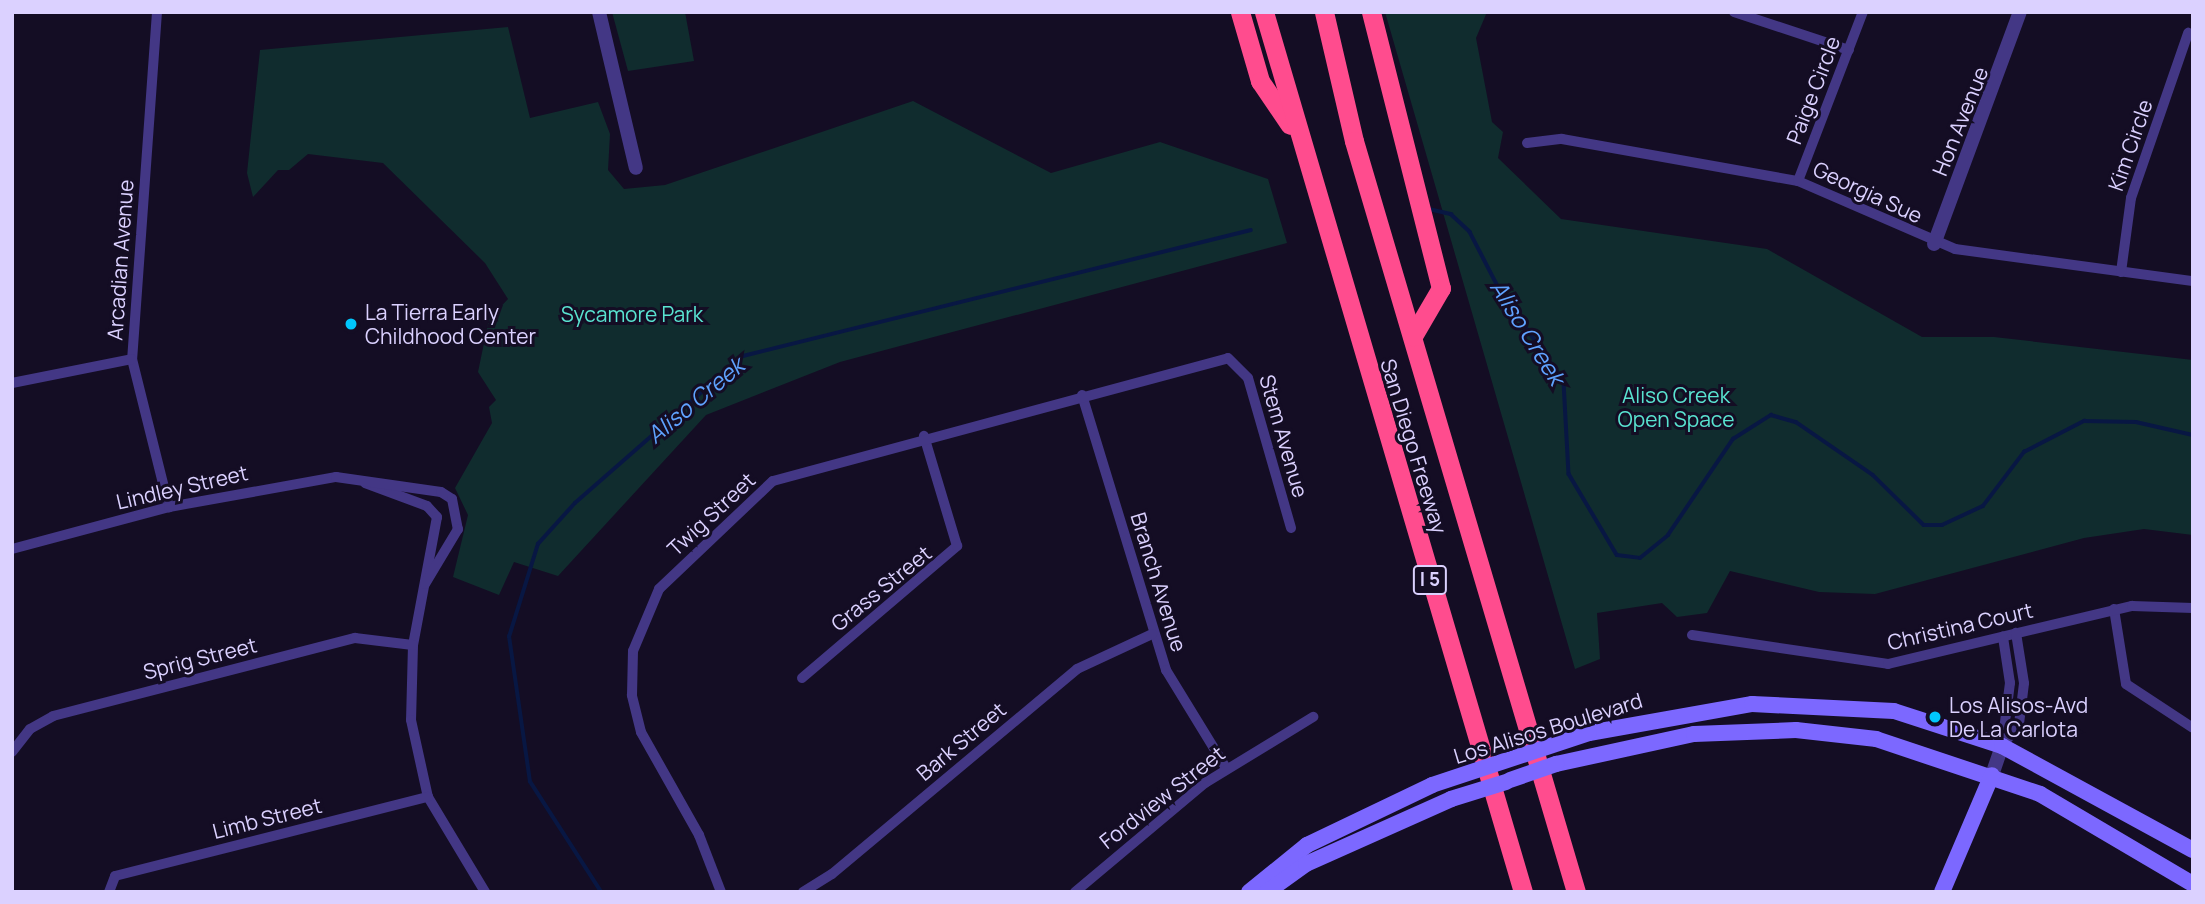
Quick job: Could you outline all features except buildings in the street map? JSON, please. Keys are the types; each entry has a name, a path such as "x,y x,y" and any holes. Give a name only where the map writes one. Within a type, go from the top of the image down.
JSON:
{"highway":[{"path":"1240,12 1260,81 1300,139"},
{"name":"San Diego Freeway","path":"1264,12 1523,892"},
{"name":"San Diego Freeway","path":"1324,12 1359,158 1576,892"},
{"path":"1371,12 1441,288 1413,336"}],"main road":[{"name":"Los Alisos Boulevard","path":"1249,892 1307,845 1432,785 1589,733 1660,716 1797,704 1894,712 2002,746 2193,850"},
{"name":"Los Alisos Boulevard","path":"1267,892 1326,854 1451,799 1591,755 1694,734 1834,732 1992,775 2040,794 2193,884"},
{"path":"1942,892 1992,775"}],"street":[{"name":"Arcadian Avenue","path":"157,12 132,359 169,507"},
{"path":"599,12 636,168"},
{"path":"1734,12 1849,50"},
{"name":"Paige Circle","path":"1798,181 1863,12"},
{"name":"Hon Avenue","path":"1934,244 2020,12"},
{"name":"Kim Circle","path":"2121,272 2131,198 2188,33"},
{"name":"Georgia Sue","path":"1527,143 1562,139 1798,181 1934,244 2193,281"},
{"path":"12,383 132,359"},
{"name":"Twig Street","path":"721,892 635,712 630,676 639,626 659,589 773,481 924,436 1233,360"},
{"name":"Stem Avenue","path":"1233,360 1248,378 1291,528"},
{"name":"Branch Avenue","path":"1082,395 1152,634 1178,694 1226,768"},
{"name":"Grass Street","path":"802,678 957,546 924,436"},
{"name":"Lindley Street","path":"12,550 169,507 295,481 362,481 441,492 458,512 458,529 425,584"},
{"name":"Lindley Street","path":"362,481 426,506 437,517 425,584"},
{"path":"425,584 413,645 411,720 428,797 485,892"},
{"name":"Christina Court","path":"1692,635 1888,664 2114,609 2149,603 2193,608"},
{"path":"2114,609 2126,684 2193,728"},
{"path":"2002,746 2020,724 2024,683 2016,633"},
{"name":"Bark Street","path":"803,892 832,874 1077,669 1152,634"},
{"path":"1992,775 2002,746 2010,683 2003,636"},
{"name":"Sprig Street","path":"12,752 30,729 53,716 355,638 413,645"},
{"name":"Fordview Street","path":"1075,892 1226,768 1313,717"},
{"name":"Limb Street","path":"109,892 115,876 428,797"}],"green space":[{"path":"612,12 685,12 694,61 628,71"},
{"name":"Aliso Creek Open Space","path":"1385,12 1487,12 1476,38 1492,122 1503,132 1498,158 1561,219 1767,249 1922,337 1994,337 2193,360 2193,535 2144,529 2084,538 1875,594 1819,592 1730,571 1707,613 1677,617 1662,603 1597,613 1600,659 1575,669"},
{"name":"Sycamore Park","path":"508,27 530,118 598,102 610,134 608,170 624,189 665,185 913,101 1051,173 1160,142 1268,179 1287,243 840,362 706,415 558,576 514,562 499,595 453,577 468,515 455,488 492,423 489,407 496,400 478,372 489,319 508,299 485,263 383,163 308,154 289,170 278,170 253,197 247,173 260,50"}],"waterway":[{"name":"Aliso Creek","path":"1429,209 1451,214 1470,232 1500,290 1564,382 1569,474 1617,555 1640,558 1668,535 1733,439 1771,415 1796,422 1873,475 1924,525 1942,525 1983,506 2024,452 2084,421 2136,422 2193,435"},
{"name":"Aliso Creek","path":"601,892 530,782 509,637 538,544 575,503 743,356 1251,230"}],"place":[{"name":"La Tierra Early Childhood Center","path":"351,324"},
{"name":"Los Alisos-Avd De La Carlota","path":"1935,717"}]}
